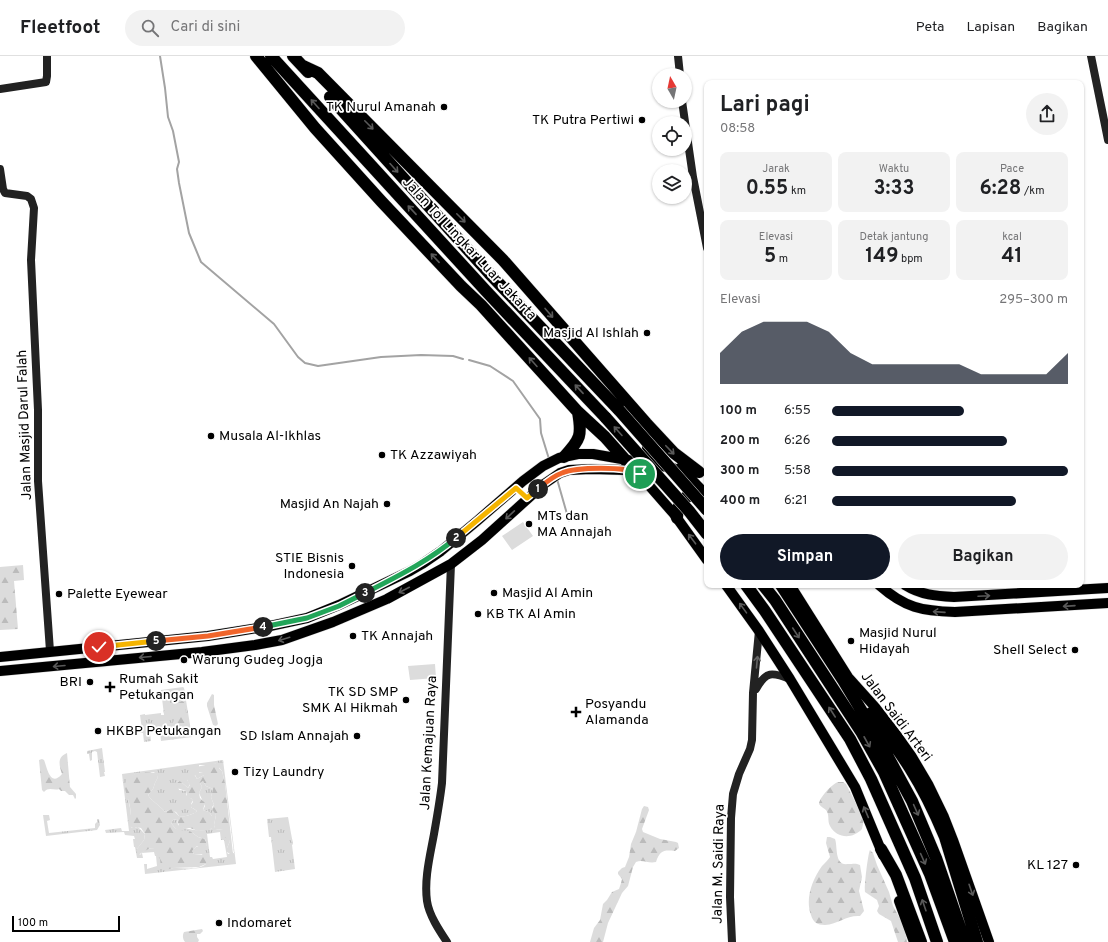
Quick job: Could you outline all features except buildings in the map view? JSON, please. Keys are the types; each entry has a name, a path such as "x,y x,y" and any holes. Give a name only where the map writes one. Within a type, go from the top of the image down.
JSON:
{"highway":[{"path":"256,56 315,128 381,200 461,286 481,305 578,412 640,474 648,464 649,447 644,421"},
{"name":"Jalan Tol Lingkar Luar Jakarta","path":"293,56 499,284 619,410 704,507"},
{"name":"Jalan Tol Lingkar Luar Jakarta","path":"272,57 486,291 606,418 689,511 704,530"},
{"path":"303,66 318,74 503,260 644,421 674,453 703,473"},
{"path":"564,457 580,438 581,427 578,412"},
{"path":"605,438 624,447 635,444 639,440 644,430 644,421"},
{"path":"680,469 704,495"},
{"path":"677,518 679,505 686,497 697,495 704,497"},
{"path":"748,588 850,739 871,779 915,878 937,942"},
{"path":"765,588 775,600 862,732 884,772 930,874 955,942"},
{"path":"783,588 843,680 875,733 912,801 933,851 966,942"},
{"path":"848,677 910,768 931,805 946,837 977,942"},
{"path":"881,848 896,875 921,942"}],"main road":[{"path":"0,657 236,632 307,618 339,606 422,564 447,546 543,466 564,457 578,454 594,454 703,473"},
{"path":"655,492 680,469"},
{"path":"0,671 239,648 282,640 333,622 387,598 451,564 482,540 527,498 560,473 569,470 626,470 640,474 677,518 704,556"},
{"path":"516,488 527,498"},
{"path":"422,564 430,576"},
{"path":"728,588 759,630 855,787 881,848 914,942"},
{"name":"Jalan Saidi Arteri","path":"792,588 848,677 875,707 899,739 928,784 953,840 988,942"},
{"path":"883,588 898,601 910,607 937,612 1108,603"},
{"path":"912,588 924,594 954,597 1108,588"},
{"path":"236,632 239,648"},
{"path":"110,646 109,653 112,660"},
{"path":"99,647 101,654 99,661"}],"street":[{"path":"0,89 46,82 47,56"},
{"path":"678,56 679,68"},
{"path":"1091,56 1108,140"},
{"path":"683,108 693,177 704,233"},
{"name":"Jalan Masjid Darul Falah","path":"0,169 5,193 27,196 31,199 34,208 31,260 38,410 38,481 50,651"},
{"name":"Jalan Kemajuan Raya","path":"447,942 431,913 427,901 426,888 428,866 442,783 451,564"},
{"name":"Jalan M. Saidi Raya","path":"732,942 730,897 731,818 733,794 752,740 753,693 759,630"},
{"path":"753,693 761,680 767,675 776,673 790,679"}],"green space":[{"path":"523,522 533,536 512,550 502,536"},
{"path":"23,565 24,580 14,581 18,629 0,630 0,567"},
{"path":"435,664 436,678 410,680 408,666"},
{"path":"183,687 192,737 161,741 160,730 150,732 151,741 144,742 143,733 140,733 139,730 142,730 140,715 161,713 161,715 164,715 161,690"},
{"path":"212,694 214,695 214,705 218,724 216,726 213,725 207,706"},
{"path":"182,701 185,703 187,726 186,734 167,737 166,734 174,728 173,722 179,716 178,703"},
{"path":"102,748 105,776 100,777 97,752 92,752 92,760 90,761 87,751"},
{"path":"67,753 70,787 76,794 75,799 73,795 69,795 65,791 61,791 59,789 48,789 44,792 42,790 39,760 44,760 50,775 55,779 62,774 60,759"},
{"path":"223,760 236,864 145,874 144,864 147,864 147,869 157,866 154,852 142,853 143,858 137,858 134,847 134,836 125,835 124,832 106,833 105,830 121,828 122,831 129,831 122,774","holes":["215,763 222,771 225,783 234,853 228,854 227,852 230,841 223,830 215,829 214,825 216,815 212,807 214,805 211,797 213,789 206,786 203,781 200,783 202,787 199,793 205,806 203,810 209,812 212,816 211,829 194,830 186,828 178,825 177,819 173,820 171,823 179,831 190,831 198,837 205,839 207,845 202,848 199,846 196,847 192,851 194,854 202,854 206,864 197,868 167,869 157,855 155,849 147,849 140,855 137,849 144,840 145,834 138,827 132,828 130,825 130,808 126,782 136,774 154,772 158,777 153,789 148,795 154,802 165,812 169,810 176,812 179,816 193,814 197,811 191,807 193,800 186,795 186,791 179,790 177,782 180,781 188,788 190,784 187,780 195,775 197,779 204,775 204,773 199,773 199,765 212,765","220,832 221,840 224,840 227,857 213,859 210,857 207,834"]},
{"path":"215,763 219,765 219,768 222,771 225,783 233,854 227,852 230,841 223,836 223,830 215,829 214,825 216,815 212,809 214,805 211,797 213,789 206,786 203,781 200,783 202,787 199,793 200,798 205,803 203,810 209,812 212,816 212,828 209,830 198,831 190,828 184,828 179,826 177,819 173,820 171,823 179,830 190,831 198,837 205,839 207,844 206,848 203,849 197,846 192,851 194,854 205,855 207,859 206,864 199,867 173,868 165,870 161,867 160,859 154,849 150,848 138,855 136,850 144,840 145,834 141,828 136,827 134,829 130,826 130,807 125,786 126,781 133,775 147,772 156,773 158,777 153,789 148,795 165,812 172,809 179,816 186,816 197,811 190,806 193,802 192,799 187,797 186,791 177,788 175,783 180,781 188,788 190,785 187,780 188,775 194,774 197,779 204,775 203,773 195,770 196,767"},
{"path":"838,782 843,782 846,784 864,819 862,829 854,835 845,836 833,830 829,824 826,810 819,804 821,798 832,785"},
{"path":"644,806 648,807 649,810 642,829 643,832 660,839 676,842 678,843 679,848 675,851 661,853 656,862 636,862 633,867 628,886 622,893 608,923 603,942 590,942 594,928 600,920 603,904 612,892 619,889 622,879 618,872 625,867 629,857 631,844"},
{"path":"43,815 49,815 50,820 47,821 49,833 95,828 97,819 99,819 100,825 97,830 46,836"},
{"path":"288,817 293,844 295,869 275,872 271,837 269,837 267,819"},
{"path":"827,837 835,839 837,855 840,862 844,864 860,865 862,877 859,891 864,911 860,916 851,917 825,925 818,924 813,920 809,909 809,896 815,877 830,857 826,843"},
{"path":"870,850 873,853 889,892 893,906 904,926 907,942 898,942 891,921 879,914 877,911 879,906 877,900 865,892 866,870"},
{"path":"202,929 203,931 200,934 197,934 199,940 198,942 184,941 184,932"}],"waterway":[{"path":"160,56 168,117 173,131 179,162 177,169 179,183 189,233 201,262 274,324 298,357 305,363 318,366 381,357 421,355 453,356 463,359"},
{"path":"469,360 490,366 513,381 540,419 541,433 549,459"},
{"path":"557,479 569,521"}],"place":[{"name":"TK Nurul Amanah","path":"444,107"},
{"name":"TK Putra Pertiwi","path":"642,120"},
{"name":"Masjid Al Ishlah","path":"647,333"},
{"name":"Musala Al-Ikhlas","path":"211,436"},
{"name":"TK Azzawiyah","path":"382,455"},
{"name":"Masjid An Najah","path":"387,504"},
{"name":"MTs dan MA Annajah","path":"529,524"},
{"name":"STIE Bisnis Indonesia","path":"352,566"},
{"name":"Masjid Al Amin","path":"494,593"},
{"name":"Palette Eyewear","path":"59,594"},
{"name":"KB TK Al Amin","path":"478,614"},
{"name":"TK Annajah","path":"353,636"},
{"name":"Masjid Nurul Hidayah","path":"851,641"},
{"name":"Shell Select","path":"1075,650"},
{"name":"Warung Gudeg Jogja","path":"184,660"},
{"name":"BRI","path":"90,682"},
{"name":"Rumah Sakit Petukangan","path":"110,687"},
{"name":"TK SD SMP SMK Al Hikmah","path":"406,700"},
{"name":"Posyandu Alamanda","path":"576,712"},
{"name":"HKBP Petukangan","path":"98,731"},
{"name":"SD Islam Annajah","path":"357,736"},
{"name":"Tizy Laundry","path":"235,772"},
{"name":"KL 127","path":"1076,865"},
{"name":"Indomaret","path":"219,923"}],"route":[{"path":"99,647 208,636 270,626 307,618 339,606 422,564 441,551 516,488 527,498 560,473 569,470 626,470 640,474"}]}
